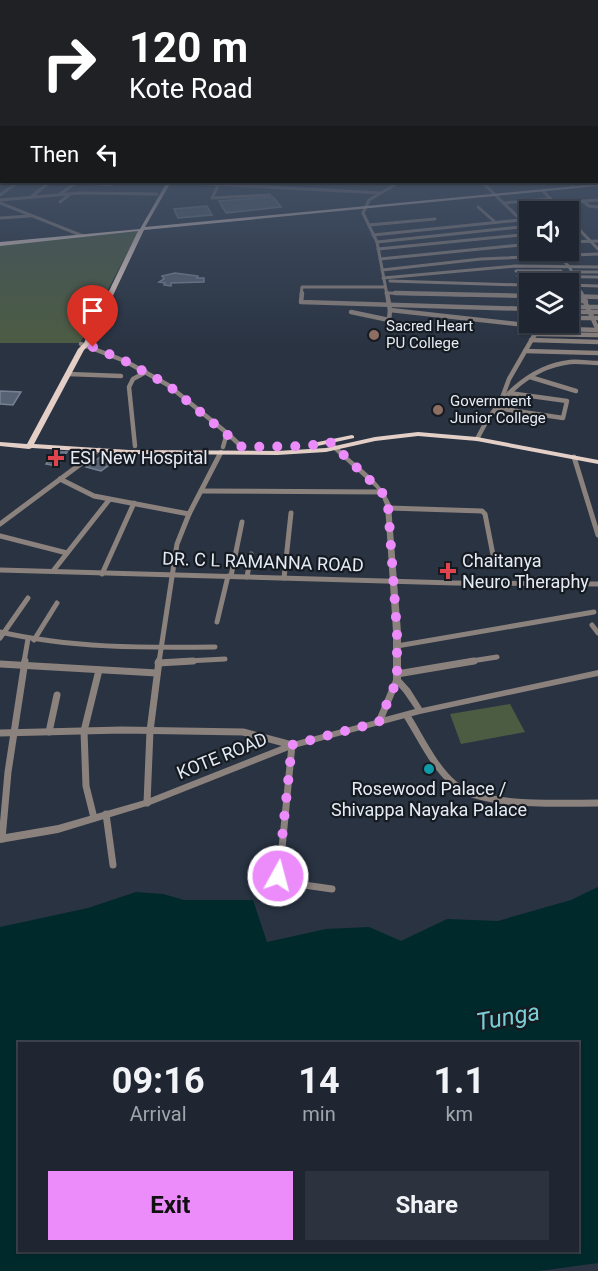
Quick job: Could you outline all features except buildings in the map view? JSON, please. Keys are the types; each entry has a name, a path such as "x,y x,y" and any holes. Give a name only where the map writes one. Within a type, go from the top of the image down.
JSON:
{"main road":[{"path":"126,230 147,228"},
{"path":"0,243 152,228"},
{"path":"30,444 83,346 140,229"},
{"path":"30,444 286,453 418,434 477,437 598,456"},
{"path":"477,437 598,462"},
{"path":"0,442 99,450 332,445"}],"street":[{"path":"66,228 83,235"},
{"path":"351,312 389,320 392,318 377,242 370,228"},
{"path":"373,235 436,228"},
{"path":"377,242 507,228"},
{"path":"580,230 598,249"},
{"path":"378,249 519,235"},
{"path":"507,236 519,279"},
{"path":"579,242 598,241"},
{"path":"380,260 519,245"},
{"path":"579,254 598,254"},
{"path":"382,270 519,257"},
{"path":"564,261 573,273"},
{"path":"384,280 598,270"},
{"path":"579,281 598,279"},
{"path":"384,280 519,285"},
{"path":"579,281 598,286"},
{"path":"579,286 589,310 596,318 598,330 579,329"},
{"path":"385,287 302,287 301,302 519,308"},
{"path":"386,293 519,299"},
{"path":"579,300 598,297"},
{"path":"579,298 585,299"},
{"path":"579,311 598,307"},
{"path":"579,309 598,312"},
{"path":"390,310 519,324"},
{"path":"579,318 596,318"},
{"path":"500,403 509,379 535,334 598,335"},
{"path":"531,340 598,342"},
{"path":"83,346 146,372 168,385 242,447"},
{"path":"525,351 598,353"},
{"path":"477,437 500,403 530,377 570,362 598,363"},
{"path":"135,446 130,419 129,384 146,372"},
{"path":"68,374 121,376"},
{"path":"530,377 576,391"},
{"path":"496,408 563,418 567,401 509,393"},
{"path":"147,802 150,731 160,648 177,544 189,514 222,449 227,433"},
{"path":"332,445 386,497 389,508 397,677 379,722"},
{"path":"0,524 99,450"},
{"path":"574,458 598,536"},
{"path":"60,479 94,496 189,514"},
{"path":"201,491 381,492"},
{"path":"53,572 109,500"},
{"path":"102,574 134,503"},
{"path":"389,508 482,511 485,514 494,560"},
{"path":"284,578 291,513"},
{"path":"217,622 242,522"},
{"path":"0,536 67,553"},
{"path":"247,577 251,554"},
{"name":"DR. C L RAMANNA ROAD","path":"0,570 549,585 598,584"},
{"path":"28,598 1,634 31,639 160,648 215,647"},
{"path":"1,839 23,665 31,639 57,603"},
{"path":"397,646 594,612"},
{"path":"592,625 598,633"},
{"path":"397,677 497,657"},
{"path":"158,663 225,659"},
{"path":"0,664 157,673"},
{"path":"94,818 86,786 84,731 99,670"},
{"name":"KOTE ROAD","path":"1,839 58,829 147,802 292,745 420,711 598,673"},
{"path":"397,677 420,711"},
{"path":"49,732 57,695"},
{"path":"407,716 454,785 467,792 536,804 598,803"},
{"path":"0,733 243,732 292,745 279,879 283,882 332,889"},
{"path":"0,774 8,772"},
{"path":"106,814 113,865"}],"shaded area":[{"path":"139,230 80,343 0,343 0,244"},
{"path":"510,704 525,732 461,744 450,714"}],"water":[{"name":"Tunga","path":"598,887 598,1263 539,1271 0,1271 0,927 88,908 136,892 163,894 184,900 253,900 267,942 326,929 369,927 401,941 447,919 498,921 571,900"}],"place":[{"name":"Sacred Heart PU College","path":"374,335"},
{"name":"Government Junior College","path":"438,410"},
{"name":"ESI New Hospital","path":"56,458"},
{"name":"Chaitanya Neuro Theraphy","path":"448,571"},
{"name":"Rosewood Palace / Shivappa Nayaka Palace","path":"429,769"}],"route":[{"path":"93,347 125,361 168,385 242,447 307,446 330,442 386,497 390,517 397,680 379,722 292,745 291,772 278,876"}]}
